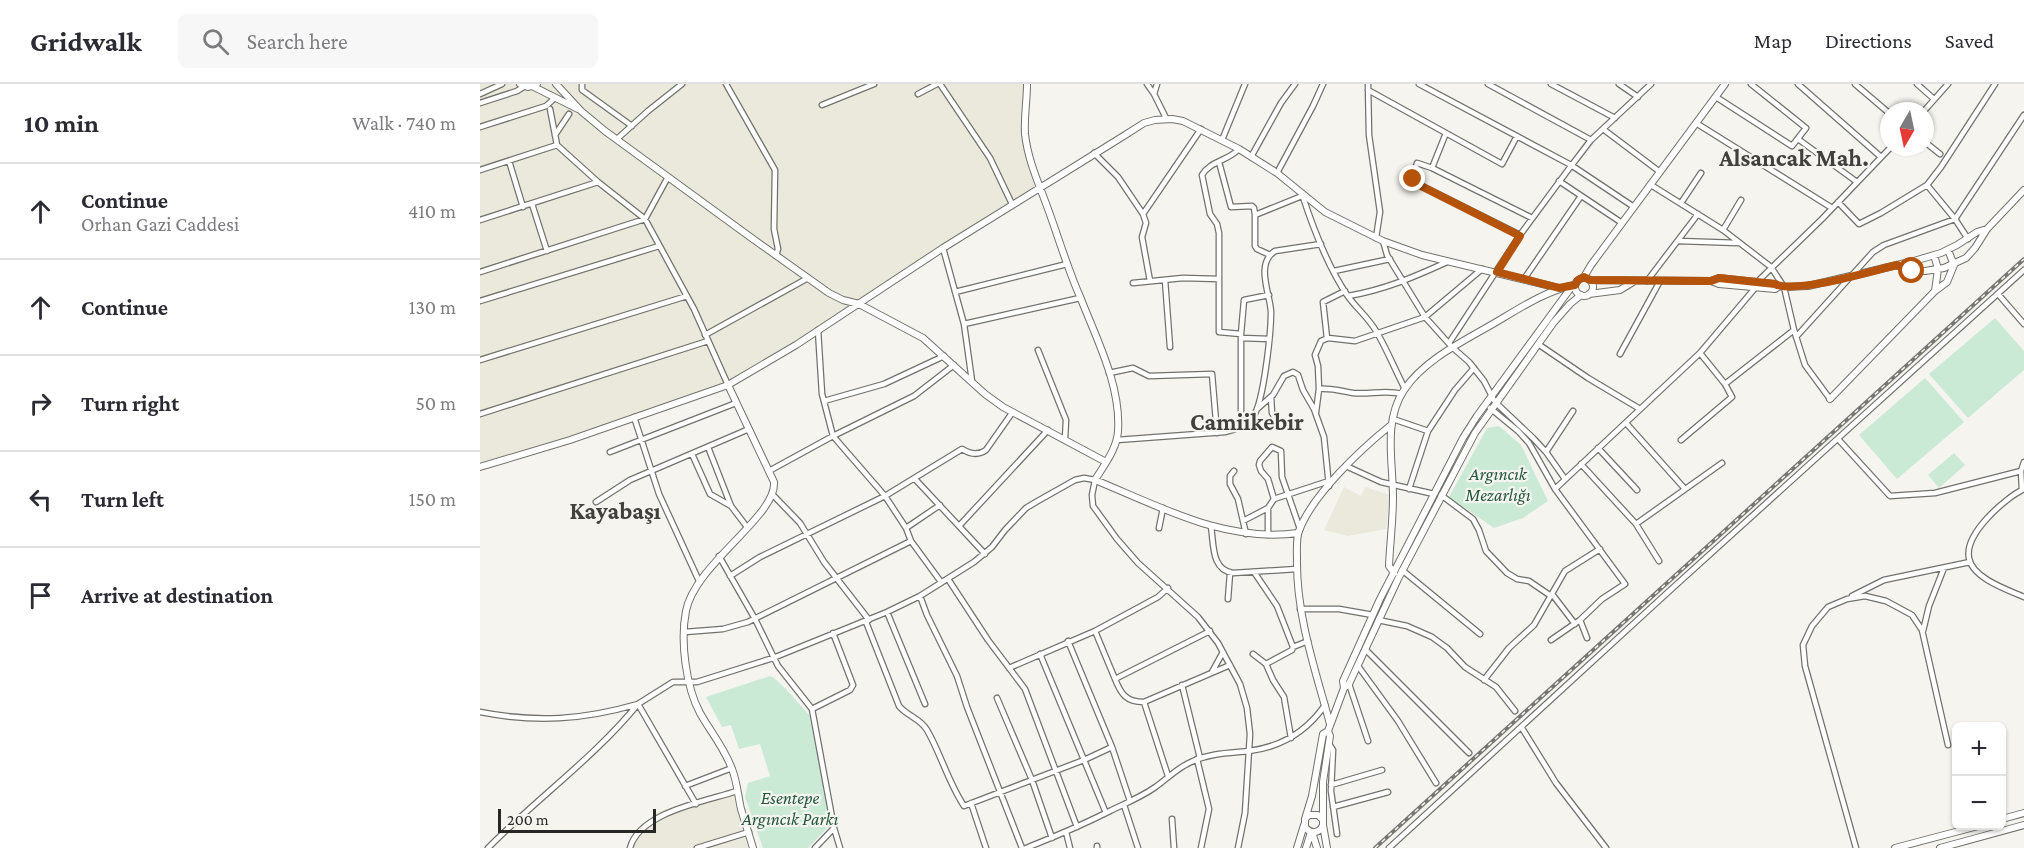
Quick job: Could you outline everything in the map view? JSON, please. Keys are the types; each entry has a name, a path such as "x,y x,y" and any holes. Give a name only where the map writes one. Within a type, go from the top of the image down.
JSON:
{"street":[{"path":"480,94 502,84"},
{"path":"556,84 581,111 617,139 808,278 833,295 859,304 924,338 993,401 1106,462"},
{"path":"582,84 582,90 632,126"},
{"path":"617,139 682,84"},
{"path":"726,84 775,170 774,229 778,249 776,256"},
{"path":"822,105 874,84"},
{"path":"918,94 939,84 990,158 1012,204"},
{"path":"1027,84 1025,116 1031,166 1095,332 1109,373 1117,412 1119,429 1117,440 1095,480 1092,495 1094,506 1123,548 1191,609 1210,631 1240,684 1251,734 1245,813 1238,848"},
{"path":"1147,84 1155,94 1166,118"},
{"path":"1155,94 1157,84"},
{"path":"1222,140 1245,84"},
{"path":"1251,157 1294,84"},
{"path":"1277,173 1323,84"},
{"path":"1419,84 1571,165 1634,207"},
{"path":"1488,84 1591,140"},
{"path":"1551,84 1615,118"},
{"path":"1619,84 1638,97"},
{"path":"1451,345 1532,218 1571,165 1591,140 1651,84"},
{"path":"1587,278 1622,223 1725,84"},
{"path":"1716,97 1792,146 1806,128 1750,84"},
{"path":"1555,489 1700,353 1771,267 1881,157 1798,84"},
{"path":"1855,84 1880,105"},
{"path":"1917,84 1934,99"},
{"path":"1932,102 1948,84"},
{"path":"1838,202 1859,224 1927,185 1941,168 1995,84"},
{"path":"480,103 529,85 581,111"},
{"path":"1368,87 1502,164 1517,136"},
{"path":"1368,87 1371,151 1380,212 1379,240 1425,317 1474,368 1493,399 1546,452 1565,479"},
{"path":"480,127 546,106 555,98"},
{"path":"550,109 557,146 645,219 687,296 774,482 773,495 766,507 719,556 699,581 686,608 688,681 696,705 732,768 753,848"},
{"path":"555,135 569,114"},
{"path":"1796,338 1854,275 1864,260 1878,248 1955,219 2024,115"},
{"path":"480,467 570,440 728,385 819,330 943,248 1094,153 1144,123 1166,118 1183,121 1239,149 1277,173 1325,212 1379,240 1415,253 1559,288"},
{"path":"1696,123 1832,208"},
{"path":"1143,214 1201,129"},
{"path":"1603,129 1660,172"},
{"path":"1432,168 1446,133"},
{"path":"1798,139 1857,182"},
{"path":"480,170 557,146"},
{"path":"1239,149 1232,156 1208,167 1202,175 1210,214 1219,233 1220,332 1269,339"},
{"path":"1934,149 1940,154"},
{"path":"1094,153 1118,177 1143,214 1146,223 1142,237 1150,281"},
{"path":"509,161 523,207"},
{"path":"1219,162 1231,207 1252,206 1254,208 1255,246 1270,255"},
{"path":"1520,236 1414,182 1417,163 1432,168 1532,218"},
{"path":"1681,203 1701,173"},
{"path":"480,272 645,219 668,177"},
{"path":"1559,181 1622,223"},
{"path":"480,220 598,182"},
{"path":"1651,185 1723,230 1771,267 1782,286 1805,365 1830,399 1949,279 1954,265 1948,250"},
{"path":"1927,185 1968,239"},
{"path":"1897,265 1912,271 1941,269 1954,265 1971,254 1987,229 2024,190"},
{"path":"1255,215 1302,194"},
{"path":"1302,194 1313,227 1334,271 1347,294 1377,332 1403,391"},
{"path":"1524,279 1581,196"},
{"path":"1723,230 1741,200"},
{"path":"532,204 547,251"},
{"path":"1647,281 1698,214"},
{"path":"1368,741 1343,681 1402,570 1463,438 1578,280 1587,278 1635,281 1711,281 1719,278 1757,284 1808,286 1938,254 1977,232 1987,229"},
{"path":"1679,241 1738,243"},
{"path":"1117,440 1217,433 1241,426 1254,417 1261,392 1269,339 1271,311 1265,272 1266,261 1270,255 1279,250 1321,243"},
{"path":"480,301 659,246"},
{"path":"943,248 964,324 972,381"},
{"path":"1935,291 1941,269 1938,254"},
{"path":"1334,271 1390,259"},
{"path":"1327,338 1323,302 1347,294 1373,292 1405,281 1448,261"},
{"path":"955,292 1067,264"},
{"path":"1316,412 1319,389 1315,355 1319,343 1327,338 1355,341 1425,317 1482,268"},
{"path":"1389,848 2024,270"},
{"path":"705,335 808,278"},
{"path":"1587,278 1593,288 1588,294"},
{"path":"1133,283 1219,279"},
{"path":"1165,280 1170,347"},
{"path":"1493,399 1563,311 1581,295 1620,290 1635,281"},
{"path":"1620,354 1660,281"},
{"path":"1394,573 1389,566 1392,422 1403,391 1451,345 1559,288 1575,286"},
{"path":"1575,286 1576,291 1581,295"},
{"path":"1998,294 2024,324"},
{"path":"1241,426 1241,336 1244,300 1269,295"},
{"path":"480,360 687,296"},
{"path":"964,324 1080,298"},
{"path":"819,330 824,401 833,436 885,496 906,528 911,541 941,582"},
{"path":"1725,384 1794,330"},
{"path":"480,414 708,341"},
{"path":"1538,344 1588,378 1640,409"},
{"path":"1038,350 1066,420 1065,439"},
{"path":"1681,440 1732,397 1725,384 1700,353"},
{"path":"824,401 884,384 944,356"},
{"path":"769,471 914,396 954,365"},
{"path":"1109,373 1133,368 1149,376 1212,374 1217,433"},
{"path":"1409,489 1428,431 1455,390 1474,368"},
{"path":"1256,409 1271,397 1286,374 1295,372 1299,376 1303,390 1316,412 1324,437 1329,483"},
{"path":"1319,389 1356,393 1403,391"},
{"path":"1271,397 1272,414 1278,423"},
{"path":"610,452 736,403"},
{"path":"1488,406 1529,443 1555,489 1625,584 1602,599 1577,622 1551,640"},
{"path":"1546,452 1573,411"},
{"path":"730,576 751,562 885,496 962,449 972,453 981,453 986,450 1012,413"},
{"path":"634,417 664,505 699,581"},
{"path":"1392,422 1428,431"},
{"path":"1299,531 1329,483 1392,422"},
{"path":"1626,423 1685,489"},
{"path":"596,502 630,480 749,429"},
{"path":"959,526 1048,430"},
{"path":"1838,439 1890,496 1935,493 2021,471"},
{"path":"708,447 731,506 747,527"},
{"path":"1274,499 1268,479 1259,465 1272,447 1281,451 1282,477 1299,531 1297,569 1300,609 1329,727 1330,736 1323,782 1322,822 1327,848"},
{"path":"1598,448 1637,490"},
{"path":"692,454 710,494 731,506"},
{"path":"2024,462 2021,471 2023,490 1985,519 1971,543 1968,559 1976,571 1995,585 2024,597"},
{"path":"1636,524 1722,463"},
{"path":"1581,464 1636,524 1659,561"},
{"path":"1346,466 1392,485 1437,495 1473,519 1486,551 1507,573 1517,579 1529,581 1552,595 1577,622 1587,638"},
{"path":"1234,471 1230,476 1230,484 1238,500 1246,534"},
{"path":"488,848 514,821 616,731 638,704 669,683 697,682 773,658 867,621 920,596 985,554 1005,530 1031,505 1075,480 1084,478 1095,480 1211,527 1268,536 1299,531"},
{"path":"915,479 985,554"},
{"path":"1243,521 1268,508 1274,499 1329,483"},
{"path":"773,495 800,523 836,579 867,621 899,706 924,725 954,790 964,806 1112,747"},
{"path":"1297,848 1312,796 1323,734 1329,727 1365,649 1394,573 1437,495"},
{"path":"906,528 940,505"},
{"path":"1159,528 1163,508"},
{"path":"1268,508 1268,536"},
{"path":"1211,527 1216,562 1222,570 1230,573 1297,569"},
{"path":"685,632 723,629 754,619 911,541"},
{"path":"1484,680 1509,648 1534,625 1565,571 1600,549"},
{"path":"719,556 773,658 812,709 834,828 840,848"},
{"path":"1856,848 1805,666 1803,645 1812,626 1828,607 1884,580 1970,562"},
{"path":"1923,633 1929,606 1944,567"},
{"path":"1402,570 1480,634"},
{"path":"1254,572 1277,606 1293,646"},
{"path":"1228,599 1230,573"},
{"path":"948,579 988,640 1025,689 1077,827"},
{"path":"1009,668 1095,631 1158,597 1168,588"},
{"path":"920,596 957,676 967,707 1024,848 1035,846 1124,805 1155,788 1182,766 1199,759 1274,746 1291,738 1311,723 1325,705"},
{"path":"1847,599 1865,596 1886,601 1912,615 1923,633 1948,745"},
{"path":"1300,609 1339,609 1407,626 1432,637 1447,648 1465,667 1496,687 1515,711"},
{"path":"887,612 926,704"},
{"path":"1095,631 1122,695 1135,701 1144,702 1230,665"},
{"path":"1115,679 1210,631"},
{"path":"812,709 850,690 853,684 833,633"},
{"path":"1068,641 1112,747 1130,801"},
{"path":"1266,664 1292,650 1293,646 1308,641"},
{"path":"1365,649 1469,753"},
{"path":"1212,672 1223,652"},
{"path":"1040,654 1106,813"},
{"path":"1253,654 1266,664 1285,702 1291,738"},
{"path":"1357,665 1398,722 1436,783"},
{"path":"1182,685 1209,809 1201,848"},
{"path":"997,698 1032,780 1052,838"},
{"path":"1144,702 1168,776"},
{"path":"480,712 566,718 601,714 638,704"},
{"path":"638,704 696,804"},
{"path":"1522,728 1556,783 1606,848"},
{"path":"1329,744 1333,750 1331,785 1337,834"},
{"path":"685,786 732,768"},
{"path":"1331,785 1382,770"},
{"path":"630,848 636,835 659,816 738,791"},
{"path":"1333,807 1388,792"},
{"path":"971,803 986,848"},
{"path":"1124,805 1138,848"},
{"path":"2006,818 2024,813"},
{"path":"1305,821 1310,814 1315,814 1322,822"},
{"path":"1172,819 1174,848"},
{"path":"1305,821 1317,848"},
{"path":"1311,832 1320,830 1322,822"},
{"path":"1940,848 2024,825"},
{"path":"815,848 834,828"},
{"path":"1896,848 1960,830"},
{"path":"697,848 749,832"},
{"path":"1066,832 1071,848"},
{"path":"1306,848 1311,832"}],"shaded area":[{"path":"480,84 1027,84 1025,132 1039,184 820,329 728,385 480,466"},
{"path":"1344,487 1361,496 1365,487 1390,495 1386,529 1348,536 1324,530"},
{"path":"732,790 748,848 629,848 639,829 657,812"}],"green space":[{"path":"1995,318 2024,351 2024,370 1968,418 1929,374"},
{"path":"1925,378 1964,422 1897,479 1859,435"},
{"name":"Argıncık Mezarlığı","path":"1499,426 1521,445 1548,501 1523,518 1494,528 1449,497 1487,428"},
{"path":"1954,453 1965,465 1939,488 1928,475"},
{"name":"Esentepe Argıncık Parkı","path":"770,676 785,688 809,715 832,823 808,848 763,848 745,797 748,783 770,776 760,744 739,749 731,725 722,727 706,697"}],"railway":[{"path":"1375,848 2024,259"}],"district":[{"name":"Alsancak Mah.","path":"1794,157"},
{"name":"Camiikebir","path":"1247,421"},
{"name":"Kayabaşı","path":"615,510"}],"route":[{"path":"1413,179 1415,183 1520,236 1497,272 1559,288 1575,285 1584,277 1590,280 1660,281 1711,281 1719,278 1798,287 1897,265 1912,271"}]}
